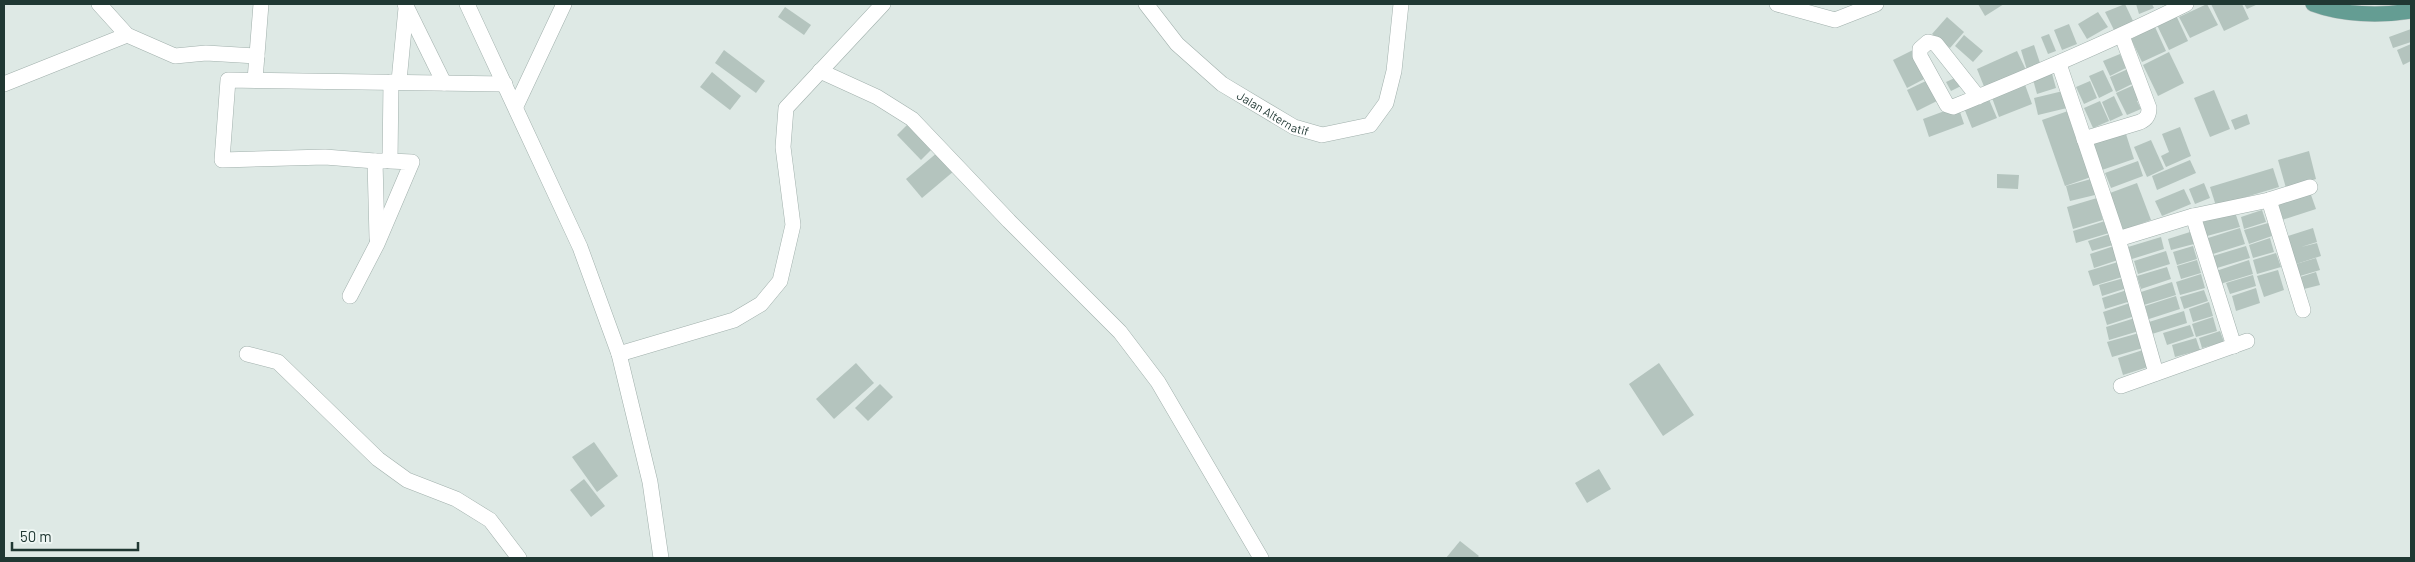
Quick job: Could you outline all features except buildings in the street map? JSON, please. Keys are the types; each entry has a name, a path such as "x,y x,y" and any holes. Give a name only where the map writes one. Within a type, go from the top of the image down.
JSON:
{"main road":[{"path":"2313,4 2323,8 2362,13 2411,11"}],"street":[{"path":"99,4 127,34 175,56 206,54 256,56"},
{"path":"255,80 261,4"},
{"path":"468,4 580,247 619,354 650,482 661,558"},
{"path":"516,106 564,4"},
{"path":"619,354 734,320 761,304 780,281 793,225 782,147 786,108 883,4"},
{"name":"Jalan Alternatif","path":"1146,4 1177,44 1222,84 1294,127 1322,135 1370,125 1386,103 1394,71 1401,4"},
{"path":"1777,4 1835,20 1876,4"},
{"path":"1978,97 2122,36 2186,4"},
{"path":"406,5 444,83"},
{"path":"377,244 383,161 406,5"},
{"path":"4,84 127,34"},
{"path":"2084,140 2140,122 2149,113 2149,108 2122,36"},
{"path":"2059,64 2118,239 2156,373"},
{"path":"820,71 877,97 912,119 1009,221 1120,332 1158,382 1261,558"},
{"path":"350,296 377,244 412,162 325,157 222,160 228,80 505,84"},
{"path":"2118,239 2193,216 2269,200 2310,187"},
{"path":"2269,200 2303,310"},
{"path":"2122,386 2241,343 2193,216"},
{"path":"247,354 278,362 378,459 407,480 456,499 490,520 519,558"}]}
